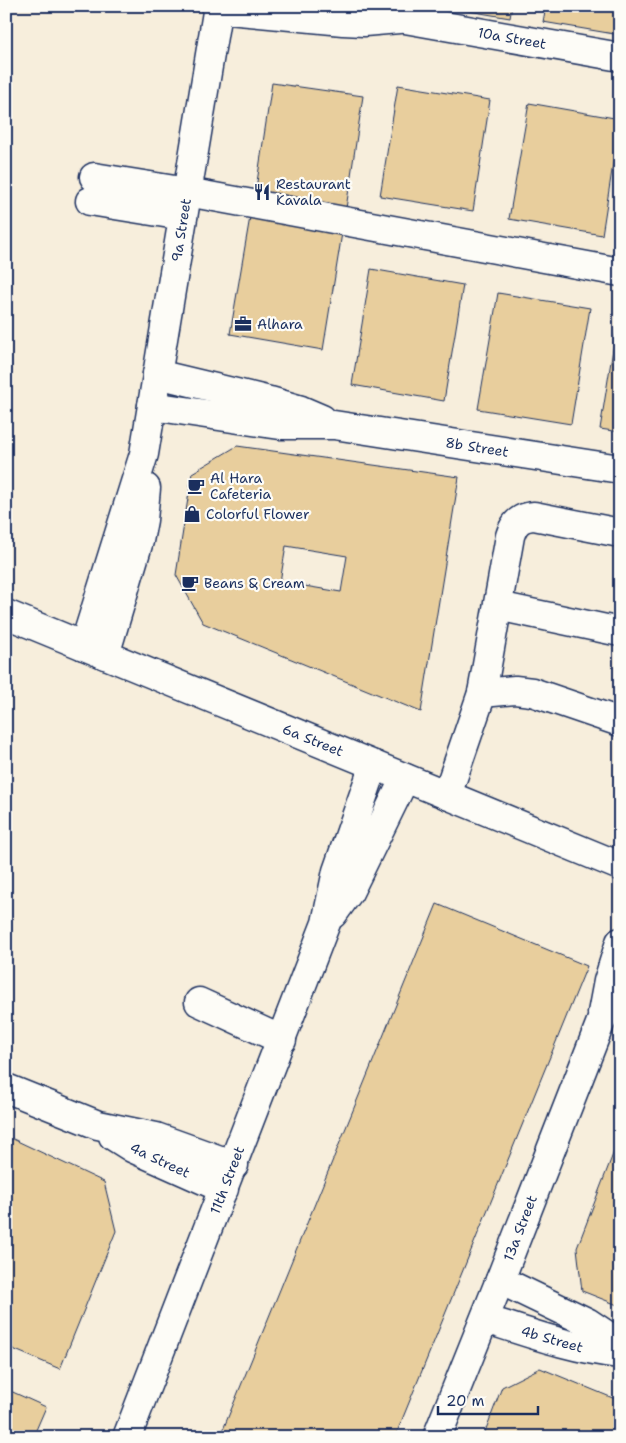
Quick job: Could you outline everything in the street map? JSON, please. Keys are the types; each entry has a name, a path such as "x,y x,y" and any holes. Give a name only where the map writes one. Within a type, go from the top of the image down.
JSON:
{"street":[{"name":"10a Street","path":"372,6 405,19 620,57"},
{"name":"10a Street","path":"218,8 350,22 405,19"},
{"name":"9a Street","path":"95,650 139,541 146,498 144,454 218,8"},
{"path":"92,189 620,272"},
{"name":"8b Street","path":"157,374 284,405 334,425"},
{"name":"8b Street","path":"152,406 280,425 334,425 620,469"},
{"path":"447,795 482,693 512,527 526,516 534,516 620,533"},
{"path":"498,606 620,632"},
{"name":"6a Street","path":"6,614 620,866"},
{"path":"482,693 498,690 532,692 620,722"},
{"name":"11th Street","path":"127,1437 326,923 337,871 374,765"},
{"name":"11th Street","path":"326,923 349,892 405,778"},
{"name":"13a Street","path":"602,1019 608,981 620,942"},
{"name":"13a Street","path":"437,1437 602,1019 620,991"},
{"path":"199,1002 282,1040"},
{"name":"4a Street","path":"6,1088 98,1125 156,1137 229,1177"},
{"name":"4b Street","path":"500,1280 587,1322 620,1344"},
{"name":"4b Street","path":"485,1318 560,1343 596,1352 620,1354"}],"building":[{"path":"439,6 512,6 510,18"},
{"path":"546,6 620,6 620,35 543,22"},
{"path":"272,83 363,96 345,215 254,202"},
{"path":"398,85 490,100 473,211 380,196"},
{"path":"529,103 620,119 602,235 509,219"},
{"path":"250,217 342,233 323,350 230,334"},
{"path":"371,269 463,285 444,401 352,385"},
{"path":"498,293 590,308 571,424 478,409"},
{"path":"620,313 620,432 600,429"},
{"path":"237,446 459,477 421,712 203,623 176,575 192,473","holes":["286,546 347,556 341,592 280,582"]},
{"path":"437,904 587,966 395,1437 220,1437"},
{"path":"620,1136 620,1306 582,1291 577,1248"},
{"path":"13,1139 104,1182 116,1231 60,1369 6,1346 6,1142"},
{"path":"540,1368 620,1401 620,1437 483,1437 502,1387"},
{"path":"6,1389 46,1407 33,1437 6,1437"}],"place":[{"name":"Restaurant Kavala","path":"262,192"},
{"name":"Alhara","path":"243,324"},
{"name":"Al Hara Cafeteria","path":"196,486"},
{"name":"Colorful Flower","path":"192,514"},
{"name":"Beans & Cream","path":"190,583"}]}
